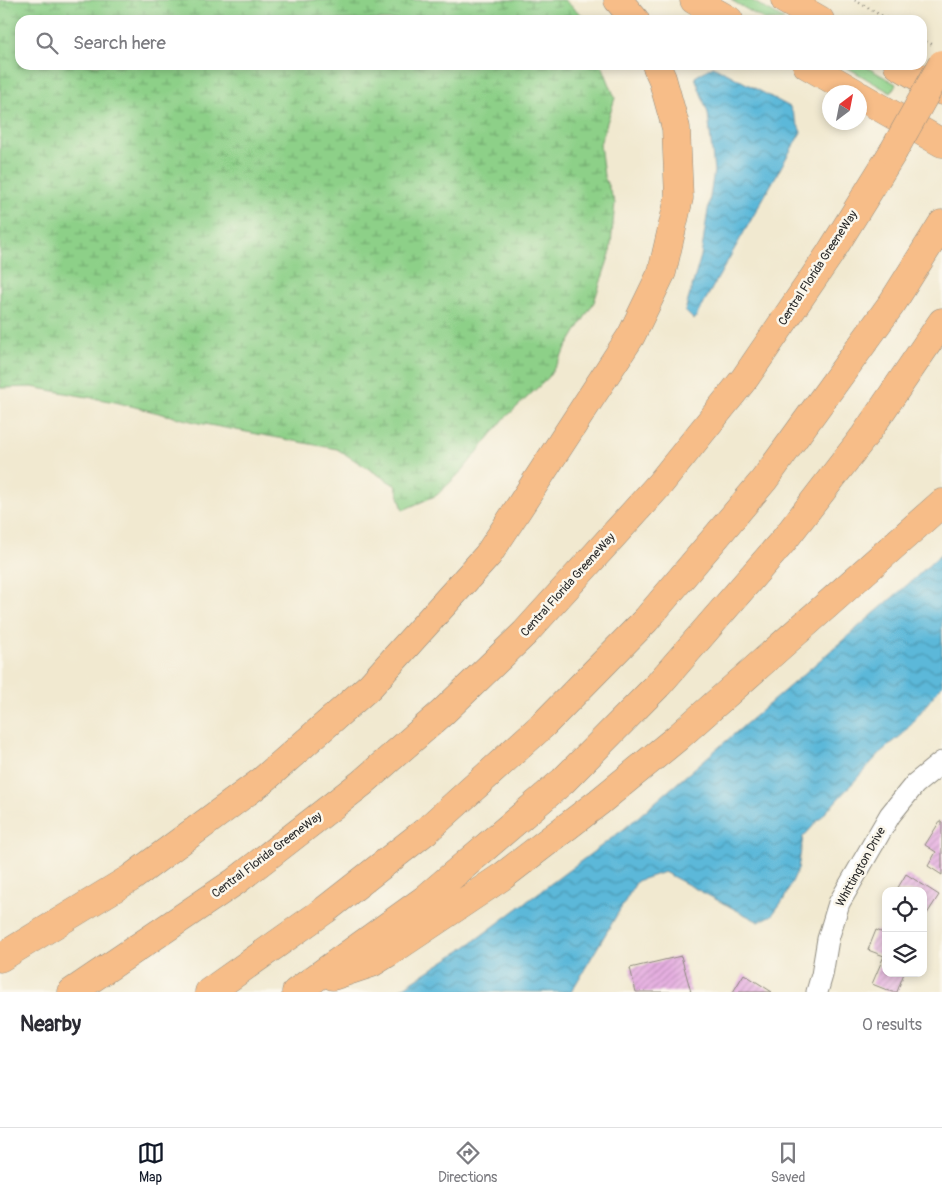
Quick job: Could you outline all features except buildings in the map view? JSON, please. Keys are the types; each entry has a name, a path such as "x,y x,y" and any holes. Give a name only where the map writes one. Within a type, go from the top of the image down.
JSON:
{"main road":[{"path":"618,0 630,15"},
{"path":"694,0 720,15"},
{"path":"785,0 811,15"},
{"name":"Central Florida GreeneWay","path":"72,992 236,881 362,783 442,713 525,633 659,485 745,378 829,254 893,152 942,64"},
{"path":"0,958 131,878 262,782 370,686 488,555 631,336 662,272 680,198 676,128 658,70"},
{"path":"816,70 842,85"},
{"path":"907,70 942,90"},
{"path":"867,100 942,143"},
{"path":"209,992 325,910 427,830 544,724 646,620 764,480 893,302 942,224"},
{"path":"303,988 425,899 563,781 658,685 789,533 865,435 942,322"},
{"path":"303,988 372,963 447,915 547,844 652,759 942,504"}],"street":[{"name":"Whittington Drive","path":"817,992 828,939 839,903 890,815 915,784 942,762"}],"path":[{"path":"855,0 880,15"}],"green space":[{"path":"0,0 564,0 582,15 15,15 15,70 604,70 615,98 600,144 604,176 615,203 610,254 594,302 548,378 504,419 462,471 437,495 403,510 396,486 337,449 199,423 115,402 32,387 0,388"},
{"path":"731,0 751,0 776,15 756,15"},
{"path":"852,70 872,70 896,84 891,93"}],"water":[{"path":"706,70 721,70 790,107 801,132 694,320 685,311 701,256 714,171 708,113 695,77"},
{"path":"942,553 942,685 903,734 882,751 803,837 798,869 784,899 772,915 759,922 664,872 637,881 571,992 396,992 466,947 624,829"}]}
